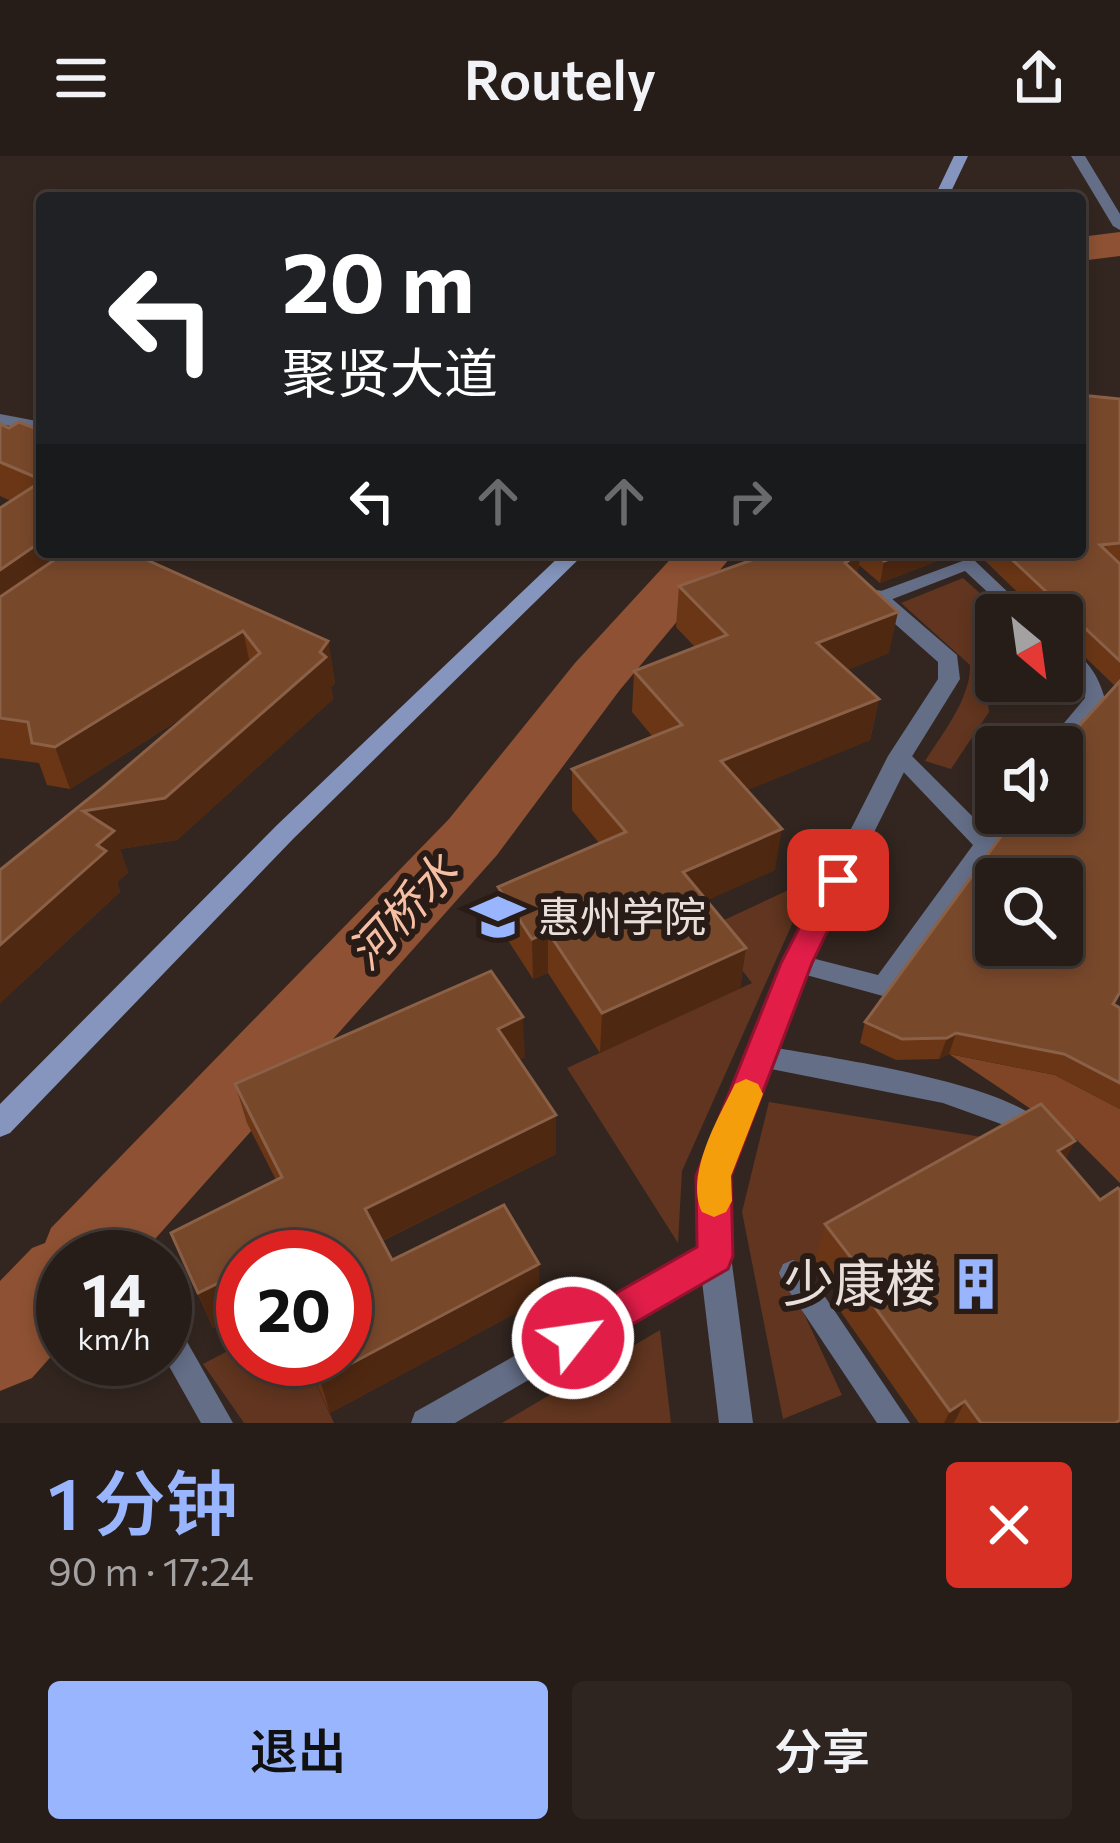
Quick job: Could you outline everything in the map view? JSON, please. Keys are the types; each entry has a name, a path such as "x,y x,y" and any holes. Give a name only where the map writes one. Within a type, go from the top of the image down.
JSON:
{"street":[{"path":"944,192 961,156"},
{"path":"1078,156 1120,226"},
{"path":"0,419 36,426"},
{"path":"0,1124 285,832 570,558"},
{"path":"736,1423 715,1256 714,1176 796,963 900,756 949,679 949,661 870,591"}],"lane":[{"path":"870,591 968,564 1000,594"},
{"path":"1072,726 1095,698 1083,670"},
{"path":"900,756 986,844"},
{"path":"796,963 883,986 991,834"},
{"path":"761,1056 972,1100 1020,1120 1050,1143"},
{"path":"426,1423 715,1256"},
{"path":"794,1273 895,1423"},
{"path":"192,1378 218,1423"}],"shaded area":[{"path":"963,578 981,594 975,594 975,702 988,702 989,712 975,726 951,769 925,761 961,703 970,665 901,603"},
{"path":"795,887 801,904 682,1171 678,1243 567,1068 752,983 709,927"},
{"path":"949,1054 1055,1075 1120,1109 1120,1183 1077,1140"},
{"path":"769,1102 994,1139 1006,1152 786,1275 842,1395 783,1419 742,1212"},
{"path":"660,1330 671,1423 502,1423"},
{"path":"216,1357 216,1383 203,1364"},
{"path":"218,1386 317,1386 334,1423 244,1423"}],"building":[{"path":"1086,396 1120,399 1120,543 1100,545 1120,564 1120,661 1083,626 1083,594 1049,594 1010,558 1086,558"},
{"path":"19,422 36,429 36,477 0,462 0,424 9,428"},
{"path":"36,485 36,545 0,570 0,508"},
{"path":"57,558 142,558 328,641 320,652 326,657 165,798 83,811 114,831 97,845 106,851 0,945 0,870 260,653 243,631 55,747 32,743 28,722 0,718 0,597"},
{"path":"757,558 852,558 845,563 898,612 817,643 879,699 721,761 782,829 683,872 746,948 602,1013 548,932 532,939 498,887 626,832 572,769 682,725 634,671 727,635 679,586"},
{"path":"1120,681 1120,992 1113,1004 1120,1008 1120,1083 1064,1054 956,1033 947,1038 902,1039 865,1022 975,872 975,966 1083,966 1083,858 985,858 1003,834 1083,834 1083,726 1079,726"},
{"path":"491,971 523,1017 498,1029 556,1115 365,1209 392,1260 504,1205 539,1264 372,1352 372,1230 216,1230 216,1284 198,1293 192,1280 192,1230 177,1230 282,1177 235,1084"},
{"name":"少康楼","path":"1041,1104 1075,1141 1058,1151 1100,1200 1120,1190 1120,1420 1115,1423 981,1423 965,1401 950,1411 853,1277 862,1272 825,1224"}],"waterway":[{"name":"河桥水","path":"1086,248 1120,244"},
{"name":"河桥水","path":"107,1230 473,837 597,677 702,558"},
{"name":"河桥水","path":"0,1346 36,1307"}],"slow traffic":[{"path":"714,1201 714,1176 746,1094"}],"place":[{"name":"惠州学院","path":"498,917"},
{"name":"少康楼","path":"976,1284"}],"route":[{"path":"573,1338 715,1256 714,1176 796,963 838,880"}]}
